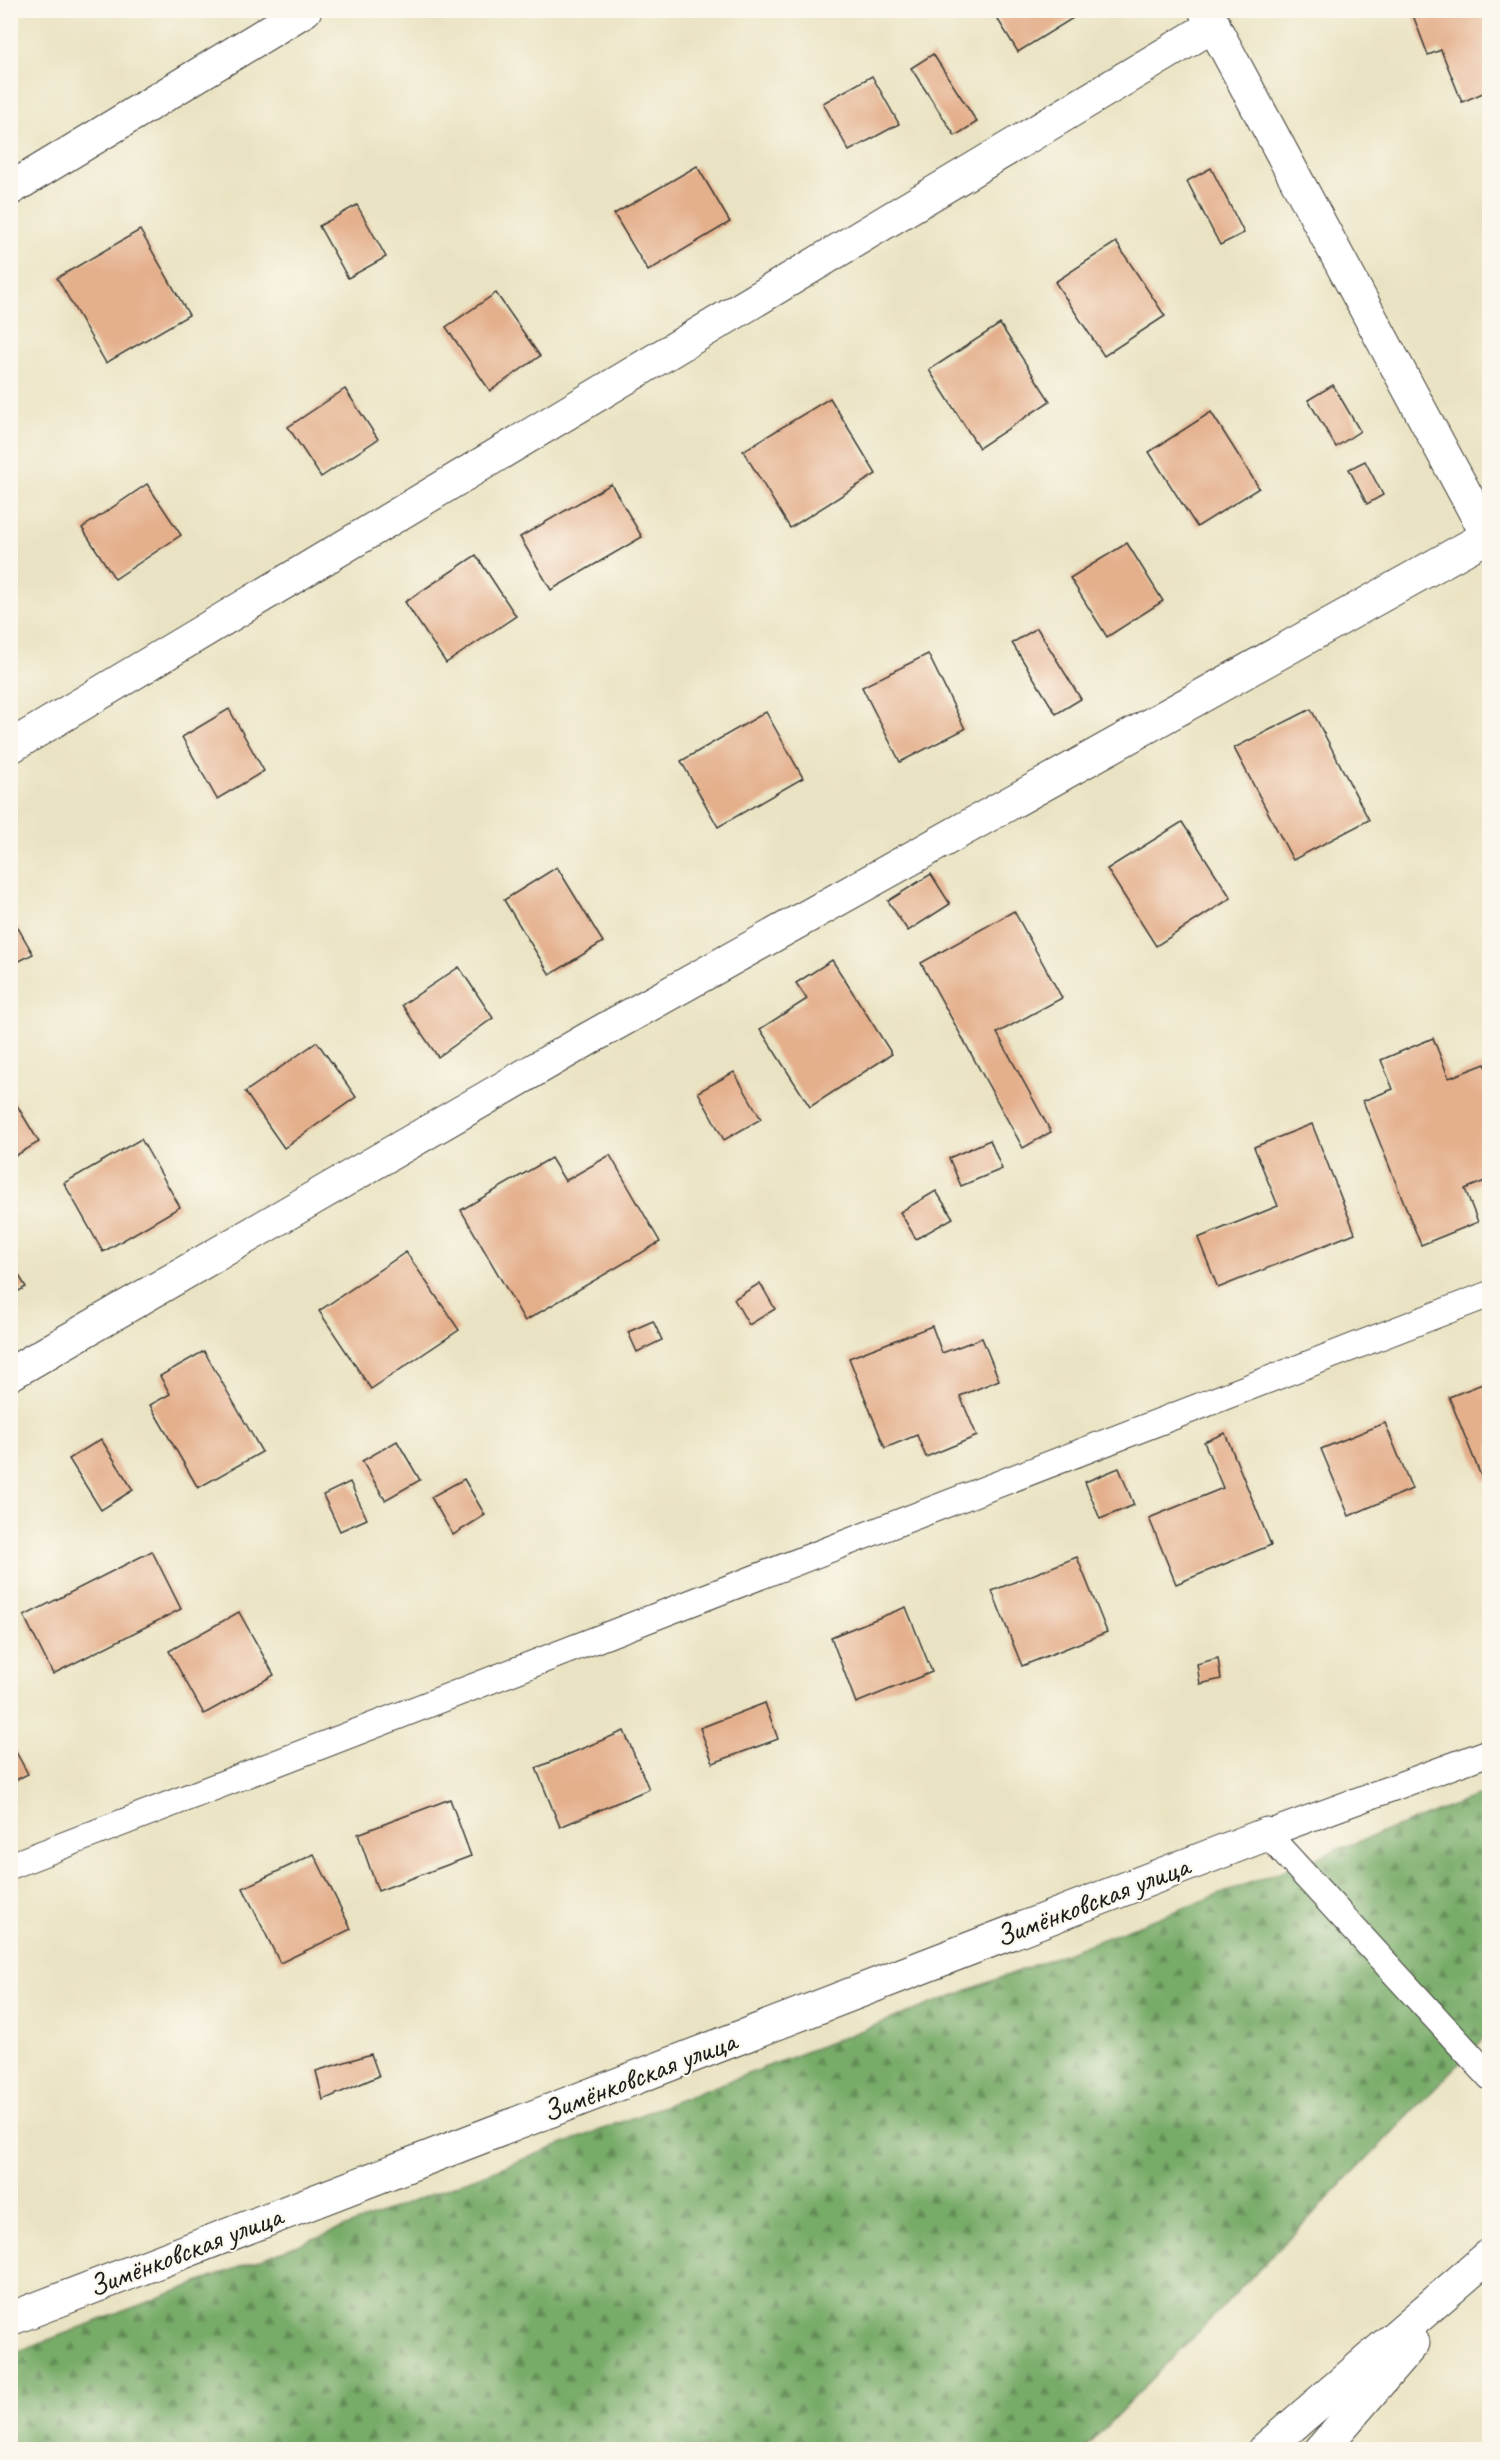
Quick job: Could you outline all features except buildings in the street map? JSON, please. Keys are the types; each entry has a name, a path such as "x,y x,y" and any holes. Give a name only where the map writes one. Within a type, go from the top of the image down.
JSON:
{"street":[{"path":"10,189 305,10"},
{"path":"10,747 1209,18 1488,536 588,1039 10,1374"},
{"name":"Зимёнковская улица","path":"10,2319 1267,1834"},
{"path":"1264,2450 1489,2256"},
{"path":"1321,2450 1489,2256"}],"lane":[{"path":"10,1866 1490,1294"},
{"path":"1490,1752 1267,1834 1490,2077"}],"green space":[{"path":"1489,1792 1489,2033 1084,2449 11,2450 11,2354"}]}
